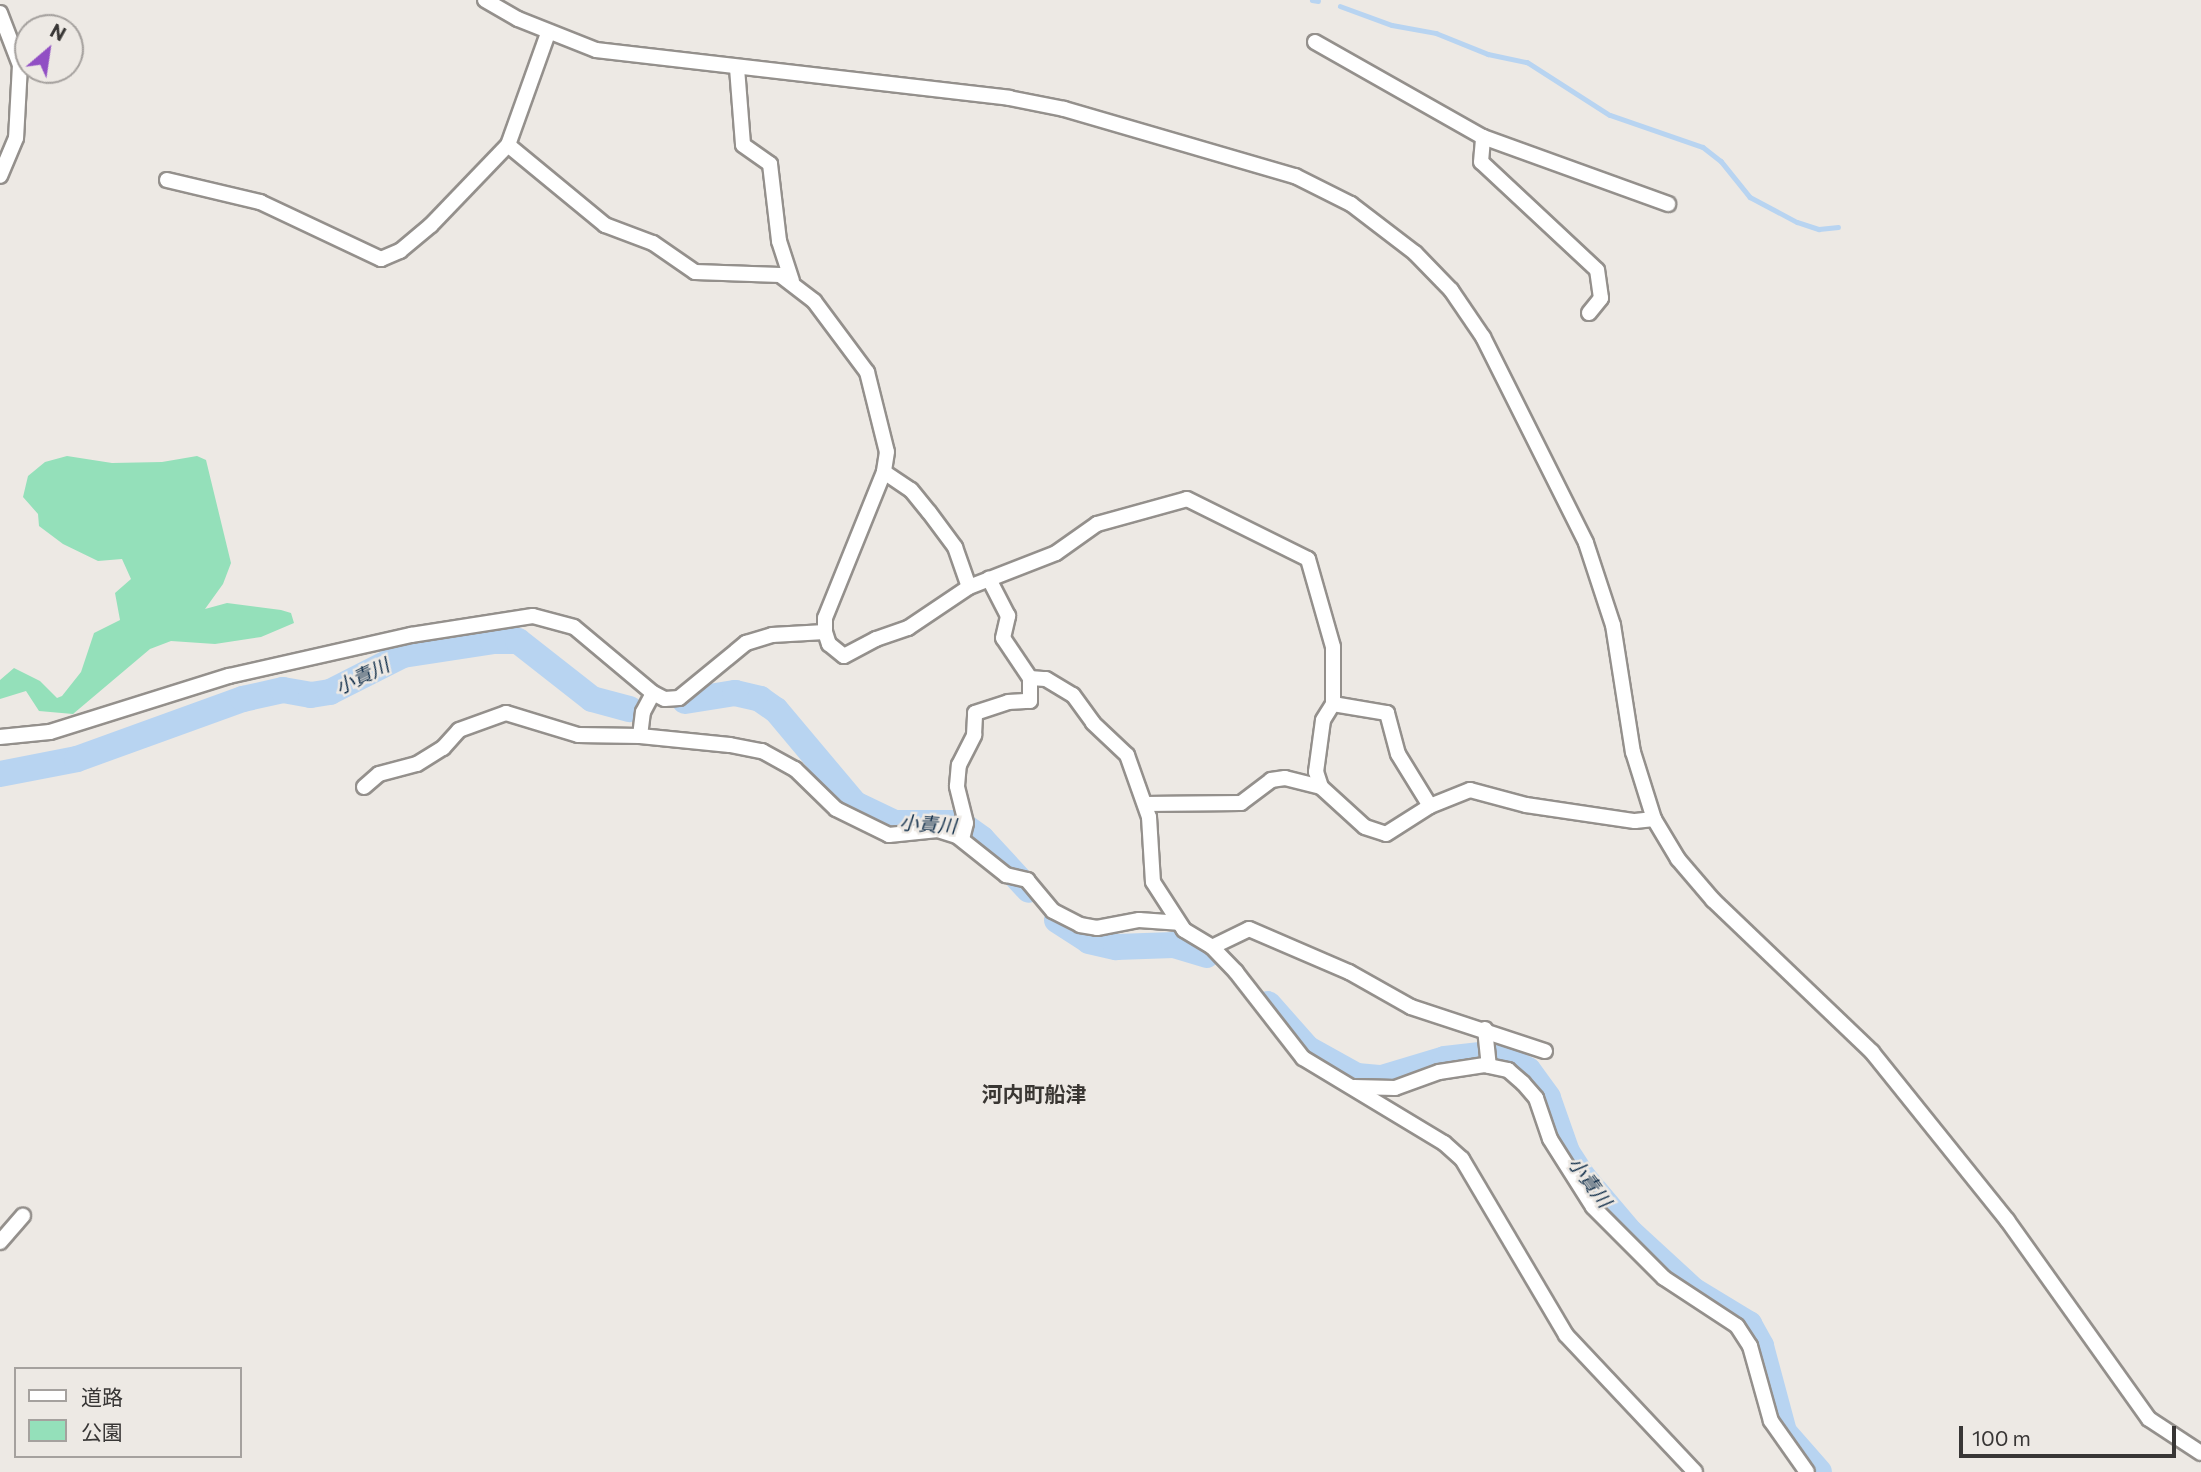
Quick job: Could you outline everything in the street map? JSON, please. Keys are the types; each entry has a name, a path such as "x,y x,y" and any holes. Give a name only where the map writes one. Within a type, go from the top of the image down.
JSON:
{"street":[{"path":"485,0 548,33 596,50 1009,98 1064,109 1295,176 1351,204 1406,245 1451,290 1483,337 1586,543 1607,601 1633,752 1654,820 1678,859 1713,900 1821,999 1926,1116 2065,1297 2149,1419 2201,1453"},
{"path":"0,13 20,65 16,138 0,176"},
{"path":"167,180 260,202 381,259 400,251 431,225 508,145 548,33"},
{"path":"1315,42 1483,137 1668,204"},
{"path":"737,68 743,145 770,164 779,241 792,281"},
{"path":"1483,137 1481,162 1597,270 1601,299 1589,313"},
{"path":"508,145 605,225 653,243 695,272 780,275 792,281 814,301 867,372 887,452 884,472 825,618 825,632 829,644 844,656 876,639 908,628 969,587 1056,554 1097,524 1187,499 1308,559 1331,637 1333,704 1323,720 1316,772 1321,787"},
{"path":"884,472 911,490 955,547 969,587"},
{"path":"964,832 957,786 959,765 974,735 975,713 1008,702 1030,701 1030,678 1003,638 1008,616 989,579"},
{"path":"0,737 51,732 229,676 411,635 533,616 573,627 653,692 666,699 679,698 747,643 772,635 825,632"},
{"path":"1030,678 1046,678 1073,695 1093,723 1127,755 1137,792 1145,804 1153,882 1178,923 1212,947 1268,1009 1286,1041 1345,1086 1444,1143 1461,1159 1566,1335 1695,1472"},
{"path":"640,736 643,712 653,692"},
{"path":"1333,704 1387,713 1398,754 1430,806"},
{"path":"364,787 379,774 416,764 434,754 459,730 506,713 578,735 640,736 762,751 795,769 836,809 890,835 938,830 964,832 1053,911 1080,925 1097,928 1139,920 1178,923"},
{"path":"1145,804 1241,803 1271,780 1284,778 1321,787 1365,827 1386,834 1430,806 1470,790 1526,806 1571,808 1635,821 1654,820"},
{"path":"1212,947 1249,929 1349,972 1411,1007 1485,1029 1545,1051"},
{"path":"1485,1029 1489,1058"},
{"path":"1345,1086 1366,1090 1395,1088 1489,1058 1508,1070 1536,1098 1549,1139 1594,1207 1664,1278 1737,1326 1751,1346 1770,1421 1807,1472"},
{"path":"0,1242 23,1216"}],"green space":[{"path":"67,456 112,463 162,462 197,456 206,460 231,563 223,584 205,609 227,603 281,610 291,613 294,623 261,637 215,644 171,641 150,649 73,714 39,711 26,691 0,699 0,680 14,668 40,681 57,698 62,696 81,672 94,633 120,620 115,593 131,579 122,559 98,561 63,544 39,526 38,514 23,497 28,476 45,462"}],"waterway":[{"path":"1312,0 1318,1"},
{"path":"1340,6 1392,25 1436,33 1488,54 1527,62 1610,115 1703,147 1721,161 1750,197 1797,222 1819,229 1838,227"},
{"name":"小責川","path":"0,774 77,759 243,699 283,690 311,695 330,692 403,655 493,641 518,641 592,699 630,709"},
{"name":"小責川","path":"685,701 735,693 760,699 776,710 855,804 895,823 960,823 982,839 1029,890"},
{"name":"小責川","path":"1057,920 1089,941 1116,947 1174,945 1207,955"},
{"name":"小責川","path":"1268,1004 1308,1049 1357,1076 1382,1078 1445,1059 1496,1053 1528,1070 1548,1098 1567,1152 1584,1178 1630,1232 1693,1290 1749,1324 1761,1346 1784,1432 1819,1472"}],"district":[{"name":"河内町船津","path":"1034,1094"}]}
